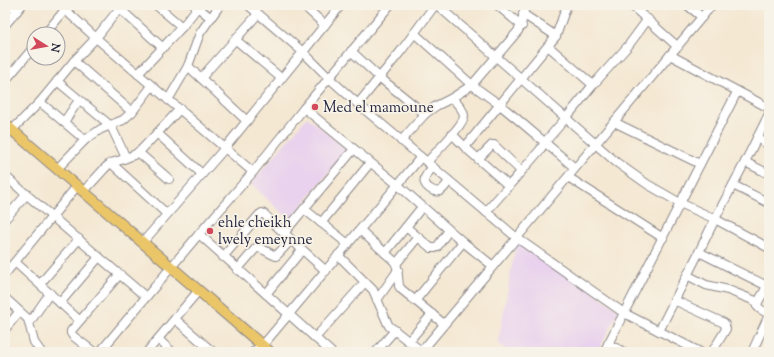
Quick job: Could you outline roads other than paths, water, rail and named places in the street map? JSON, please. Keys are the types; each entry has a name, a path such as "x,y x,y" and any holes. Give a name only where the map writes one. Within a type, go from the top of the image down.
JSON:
{"main road":[{"path":"9,127 266,349"}],"street":[{"path":"5,25 20,8 10,5"},
{"path":"156,5 182,27"},
{"path":"168,100 188,66 200,33 220,5"},
{"path":"248,5 303,52 358,104 517,238 624,313 700,352"},
{"path":"302,5 324,25"},
{"path":"143,242 225,148 341,5"},
{"path":"100,352 253,172 390,5"},
{"path":"358,104 436,5 616,162 631,173 680,203 715,218 769,248"},
{"path":"497,5 522,26"},
{"path":"401,141 424,114 472,85 522,26 525,5"},
{"path":"465,147 556,36 567,5"},
{"path":"631,5 678,47"},
{"path":"687,5 702,17"},
{"path":"338,255 373,290 387,322 421,352 712,5"},
{"path":"138,74 182,27 197,6 211,18"},
{"path":"51,26 65,7 96,38 253,172"},
{"path":"9,127 40,102 121,7 163,48"},
{"path":"201,78 258,14"},
{"path":"523,14 556,36"},
{"path":"486,212 540,150 593,85 628,46 648,19"},
{"path":"414,33 472,85 500,105 575,168"},
{"path":"236,40 281,78"},
{"path":"548,46 593,85"},
{"path":"351,51 379,77 424,114"},
{"path":"670,55 769,108"},
{"path":"5,81 26,56"},
{"path":"74,61 132,112"},
{"path":"188,66 247,120"},
{"path":"57,81 111,126 126,158"},
{"path":"57,169 85,140 101,130 123,120 132,112 152,86"},
{"path":"604,352 737,92"},
{"path":"253,352 266,349 288,315 398,185 427,162 463,120 464,115 462,109 452,98"},
{"path":"64,122 79,100"},
{"path":"40,102 85,140"},
{"path":"304,108 398,185 463,242 493,266"},
{"path":"5,274 52,217 80,189 111,163 138,152 180,109"},
{"path":"659,331 769,114"},
{"path":"614,122 700,164"},
{"path":"157,133 202,174"},
{"path":"452,134 509,186"},
{"path":"757,138 769,145"},
{"path":"478,159 492,145 494,145 521,171"},
{"path":"284,233 354,149"},
{"path":"138,152 169,179"},
{"path":"427,162 424,182 426,186 435,192 443,189 449,181"},
{"path":"745,162 769,174"},
{"path":"111,163 167,214"},
{"path":"321,222 370,163"},
{"path":"5,176 146,297"},
{"path":"568,177 662,238"},
{"path":"733,185 769,203"},
{"path":"5,219 26,194"},
{"path":"385,253 422,207"},
{"path":"304,209 348,244"},
{"path":"223,257 262,213 326,271"},
{"path":"406,227 431,248 437,247 449,230"},
{"path":"360,230 385,253 397,267 400,288 444,324"},
{"path":"199,234 237,270 331,352"},
{"path":"377,300 397,267 418,237"},
{"path":"40,284 79,239"},
{"path":"237,270 256,248 260,248 276,256 291,240"},
{"path":"416,301 463,242"},
{"path":"266,294 302,250"},
{"path":"699,252 768,286 757,306 769,314 752,352"},
{"path":"60,303 99,257"},
{"path":"15,262 79,320"},
{"path":"94,352 71,333 72,328 120,274"},
{"path":"687,275 706,285 728,290 758,302"},
{"path":"315,338 365,282"},
{"path":"147,352 198,290"},
{"path":"28,319 30,320 32,318 50,293"},
{"path":"5,298 28,319 34,342 40,352"},
{"path":"674,300 725,324 726,329 712,352"},
{"path":"5,329 19,312"},
{"path":"409,341 432,314"},
{"path":"175,318 213,352"},
{"path":"376,352 395,330"},
{"path":"158,339 172,352"},
{"path":"608,344 624,352"}],"place":[{"name":"Med el mamoune","path":"315,107"},
{"name":"ehle cheikh lwely emeynne","path":"210,231"}]}
